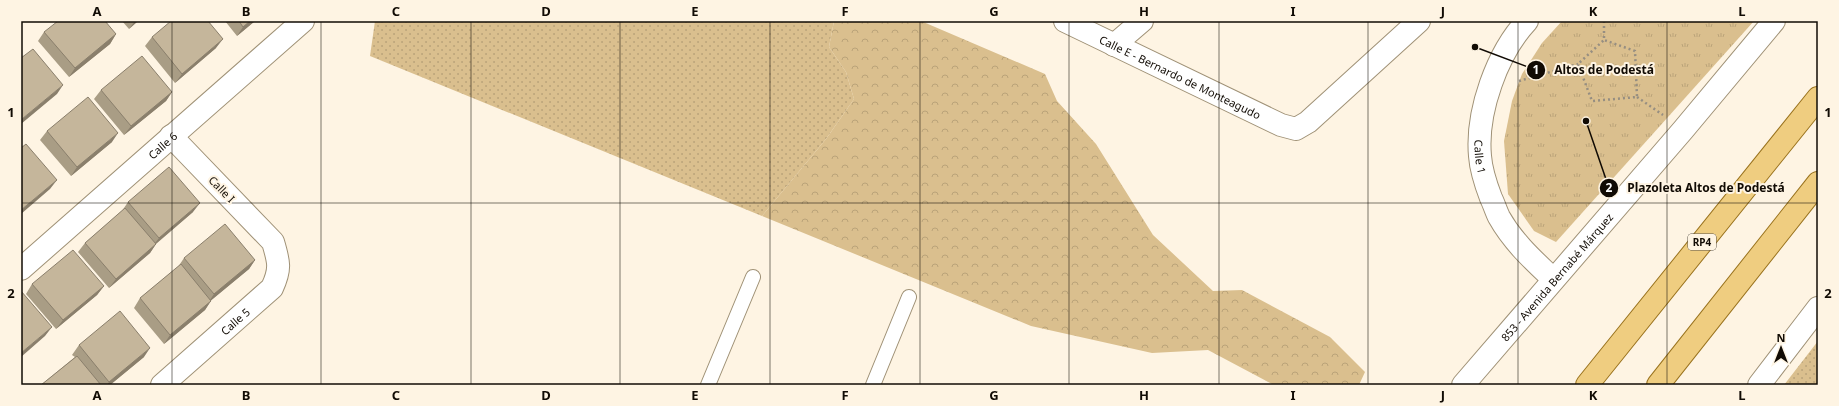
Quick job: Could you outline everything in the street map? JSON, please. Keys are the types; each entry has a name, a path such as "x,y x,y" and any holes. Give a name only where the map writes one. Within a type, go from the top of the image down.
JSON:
{"main road":[{"name":"RP4","path":"1586,385 1818,98"},
{"path":"1658,385 1818,183"}],"street":[{"name":"Calle 6","path":"21,269 303,21"},
{"name":"Calle E - Bernardo de Monteagudo","path":"1065,21 1281,125 1296,129 1308,122 1419,21"},
{"path":"1114,45 1142,21"},
{"name":"Calle 1","path":"1527,21 1520,28 1501,59 1489,89 1481,126 1480,157 1487,186 1498,216 1518,245 1553,279"},
{"name":"853 - Avenida Bernabé Márquez","path":"1463,385 1683,130 1774,21"},
{"name":"Calle I","path":"171,136 273,242"},
{"name":"Calle 5","path":"162,385 272,288 278,275 279,261 273,242"},
{"path":"1759,385 1818,308"}],"lane":[{"path":"708,385 753,277"},
{"path":"873,385 909,297"}],"path":[{"path":"1489,89 1578,64 1604,40 1604,21"},
{"path":"1604,40 1635,50 1637,97"},
{"path":"1578,64 1592,100 1637,97 1683,130"}],"green space":[{"path":"375,21 834,21 829,47 846,72 854,99 826,139 762,216 370,56"},
{"path":"834,21 921,21 1045,74 1057,101 1096,144 1153,235 1213,291 1242,290 1330,337 1365,372 1359,385 1274,385 1208,350 1152,353 1031,326 762,216 826,139 854,99 846,72 829,47"},
{"path":"1562,21 1754,21 1556,242 1534,231 1508,194 1504,141 1512,101 1522,74 1542,43"},
{"path":"1818,341 1818,385 1784,385"}],"building":[{"path":"58,21 105,21 116,34 75,68 44,32"},
{"path":"171,21 208,21 223,39 182,74 152,37"},
{"path":"239,21 250,21 243,27"},
{"path":"33,49 63,85 22,119 21,58"},
{"path":"142,56 172,92 131,126 101,90"},
{"path":"88,97 118,133 77,167 47,131"},
{"path":"26,144 57,180 21,210 21,148"},
{"path":"169,167 200,203 159,238 128,202"},
{"path":"125,208 156,244 116,279 85,243"},
{"path":"225,224 255,260 214,294 184,258"},
{"path":"73,250 104,286 63,320 32,284"},
{"path":"181,264 211,301 170,335 140,298"},
{"path":"21,291 52,327 21,353"},
{"path":"120,311 150,348 109,382 79,345"},
{"path":"77,356 101,385 41,385"}],"place":[{"name":"Altos de Podestá","path":"1475,47"},
{"name":"Plazoleta Altos de Podestá","path":"1586,121"}]}
